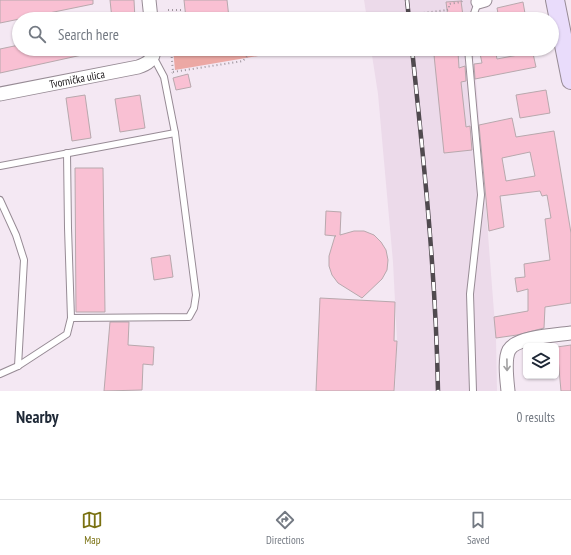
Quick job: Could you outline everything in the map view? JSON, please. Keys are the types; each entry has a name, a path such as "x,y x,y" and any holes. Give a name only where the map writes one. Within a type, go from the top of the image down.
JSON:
{"main road":[{"path":"555,0 557,12"},
{"path":"559,20 571,80"}],"street":[{"path":"149,0 150,12"},
{"name":"Tvornička ulica","path":"0,94 138,67 144,65 151,56"},
{"path":"508,391 507,358 509,350 516,344 533,339 571,333"}],"lane":[{"path":"476,12 481,1"},
{"path":"71,318 189,317 194,308 196,295 175,133 164,76 154,56"},
{"path":"469,56 481,195 470,294 473,391"},
{"path":"0,166 175,133"},
{"path":"0,374 18,366 67,334 71,318 67,153"},
{"path":"0,200 16,235 24,260 18,366"}],"path":[{"path":"431,12 447,10 449,9 449,4 461,2 463,0"},
{"path":"168,10 182,10"},
{"path":"172,56 173,72"},
{"path":"164,76 173,72 243,61 248,56"}],"shaded area":[{"path":"364,0 471,0 474,12 366,12"},
{"path":"174,56 258,56 175,70"},
{"path":"372,56 474,56 496,338 497,391 395,391 397,341 393,262 378,94"}],"building":[{"path":"0,0 93,0 93,4 54,12 12,12 12,21 0,23"},
{"path":"110,0 134,0 135,12 111,12"},
{"path":"184,0 227,0 228,12 185,12"},
{"path":"461,1 462,12 447,12 446,2"},
{"path":"523,2 525,12 498,12 497,8"},
{"path":"12,46 12,56 77,56 0,73 0,49"},
{"path":"434,56 458,56 459,68 465,66 466,81 461,82 466,127 470,126 472,150 444,153"},
{"path":"480,56 496,56 497,59 513,56 534,56 536,67 475,79 474,64 482,63"},
{"path":"188,74 191,87 176,90 173,78"},
{"path":"546,90 550,113 520,118 516,95"},
{"path":"85,95 91,138 72,141 66,98"},
{"path":"140,95 145,128 120,132 115,99"},
{"path":"512,118 516,137 554,131 571,233 571,303 545,307 544,328 517,335 496,338 494,317 528,311 528,289 517,292 515,278 525,277 524,264 550,260 545,219 551,218 547,195 542,196 540,191 500,196 504,227 489,231 479,125","holes":["530,152 535,176 506,181 502,158"]},
{"path":"75,168 103,168 105,312 76,312"},
{"path":"326,211 341,212 340,235 354,231 364,231 374,235 386,250 388,260 387,270 382,279 362,298 338,283 332,275 329,266 329,256 336,236 325,235"},
{"path":"170,255 173,277 154,280 151,258"},
{"path":"320,298 395,302 394,341 397,341 394,391 316,391"},
{"path":"110,322 129,322 128,345 154,347 153,365 143,364 142,390 104,391"},
{"path":"571,345 571,391 561,391 559,347"}],"railway":[{"path":"407,0 408,12"},
{"path":"413,56 432,262 438,391"}]}
